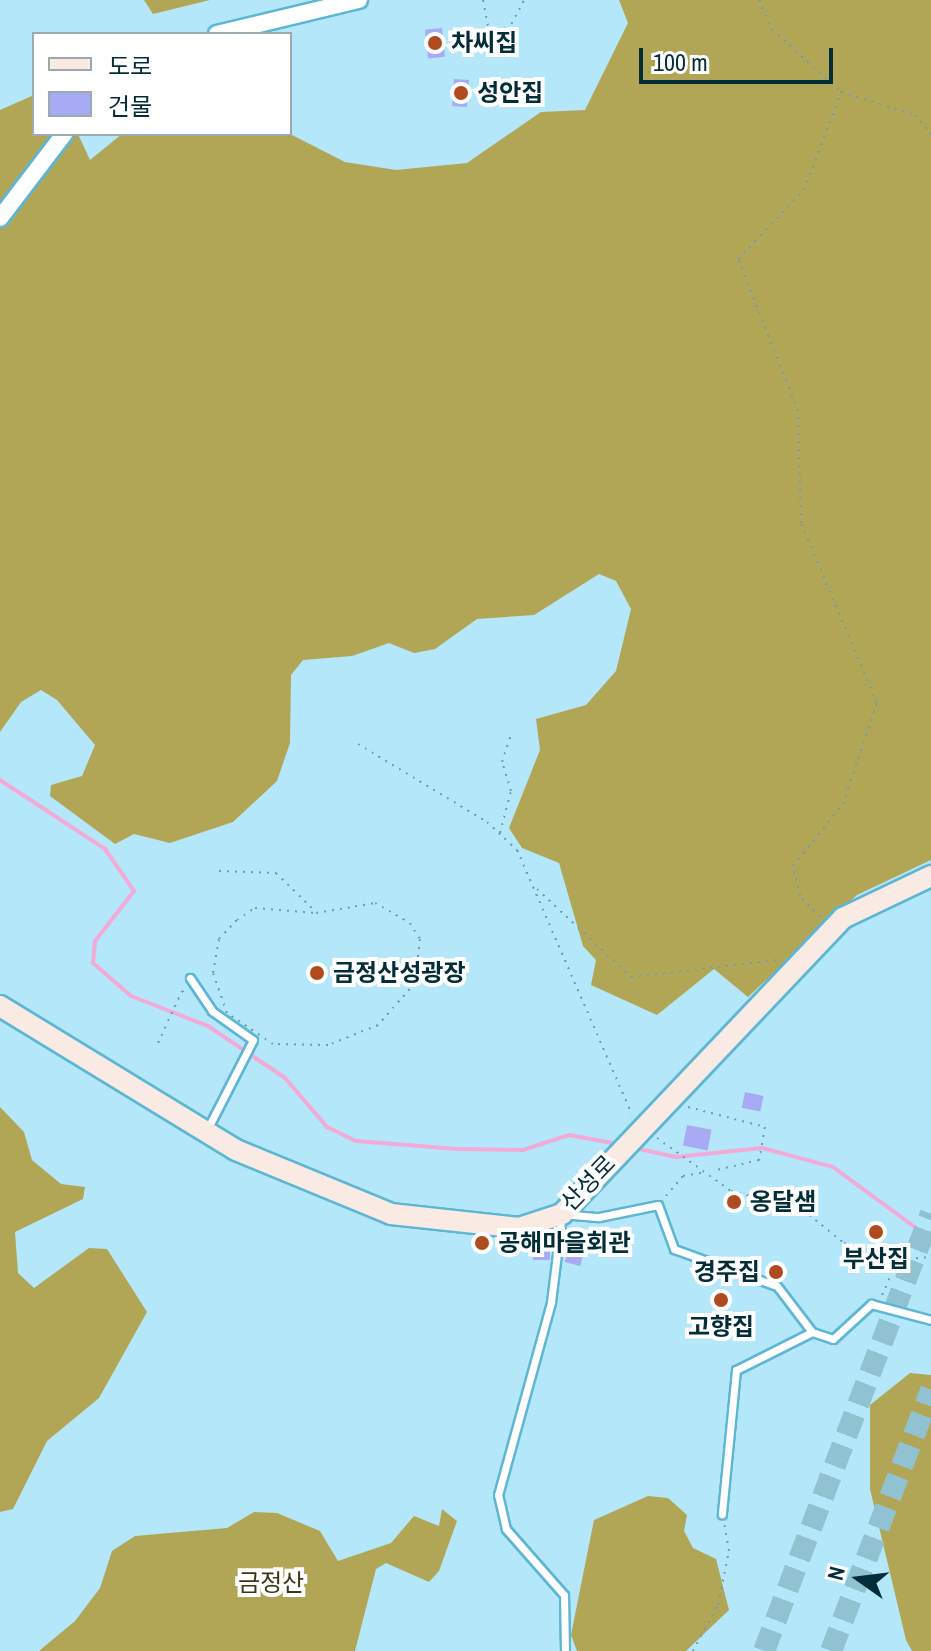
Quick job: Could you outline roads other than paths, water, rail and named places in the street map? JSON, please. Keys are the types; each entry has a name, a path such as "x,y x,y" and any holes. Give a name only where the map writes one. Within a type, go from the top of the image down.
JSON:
{"main road":[{"name":"산성로","path":"0,1006 206,1132 391,1214 519,1228 562,1214 833,929 860,906 931,876"}],"street":[{"path":"225,32 359,0"},
{"path":"0,218 62,136"}],"lane":[{"path":"190,978 212,1011 251,1044 206,1132"},
{"path":"565,1651 564,1595 506,1529 498,1495 551,1302 562,1214 599,1217 658,1205 674,1249 777,1286 812,1332 833,1339 875,1306 931,1320"},
{"path":"722,1514 736,1370 812,1332"}],"waterway":[{"path":"0,780 105,849 134,891 95,941 93,963 131,996 208,1026 285,1078 327,1127 356,1141 458,1149 523,1150 569,1135 618,1144"},
{"path":"635,1148 676,1157 762,1148 833,1167 931,1239"}],"tunnel":[{"path":"764,1651 931,1214"},
{"path":"831,1651 931,1390"}],"place":[{"name":"차씨집","path":"435,43"},
{"name":"성안집","path":"461,93"},
{"name":"금정산성광장","path":"317,973"},
{"name":"옹달샘","path":"734,1202"},
{"name":"부산집","path":"876,1232"},
{"name":"공해마을회관","path":"482,1243"},
{"name":"경주집","path":"776,1272"},
{"name":"고향집","path":"721,1300"}],"park label":[{"name":"금정산","path":"271,1583"}]}
